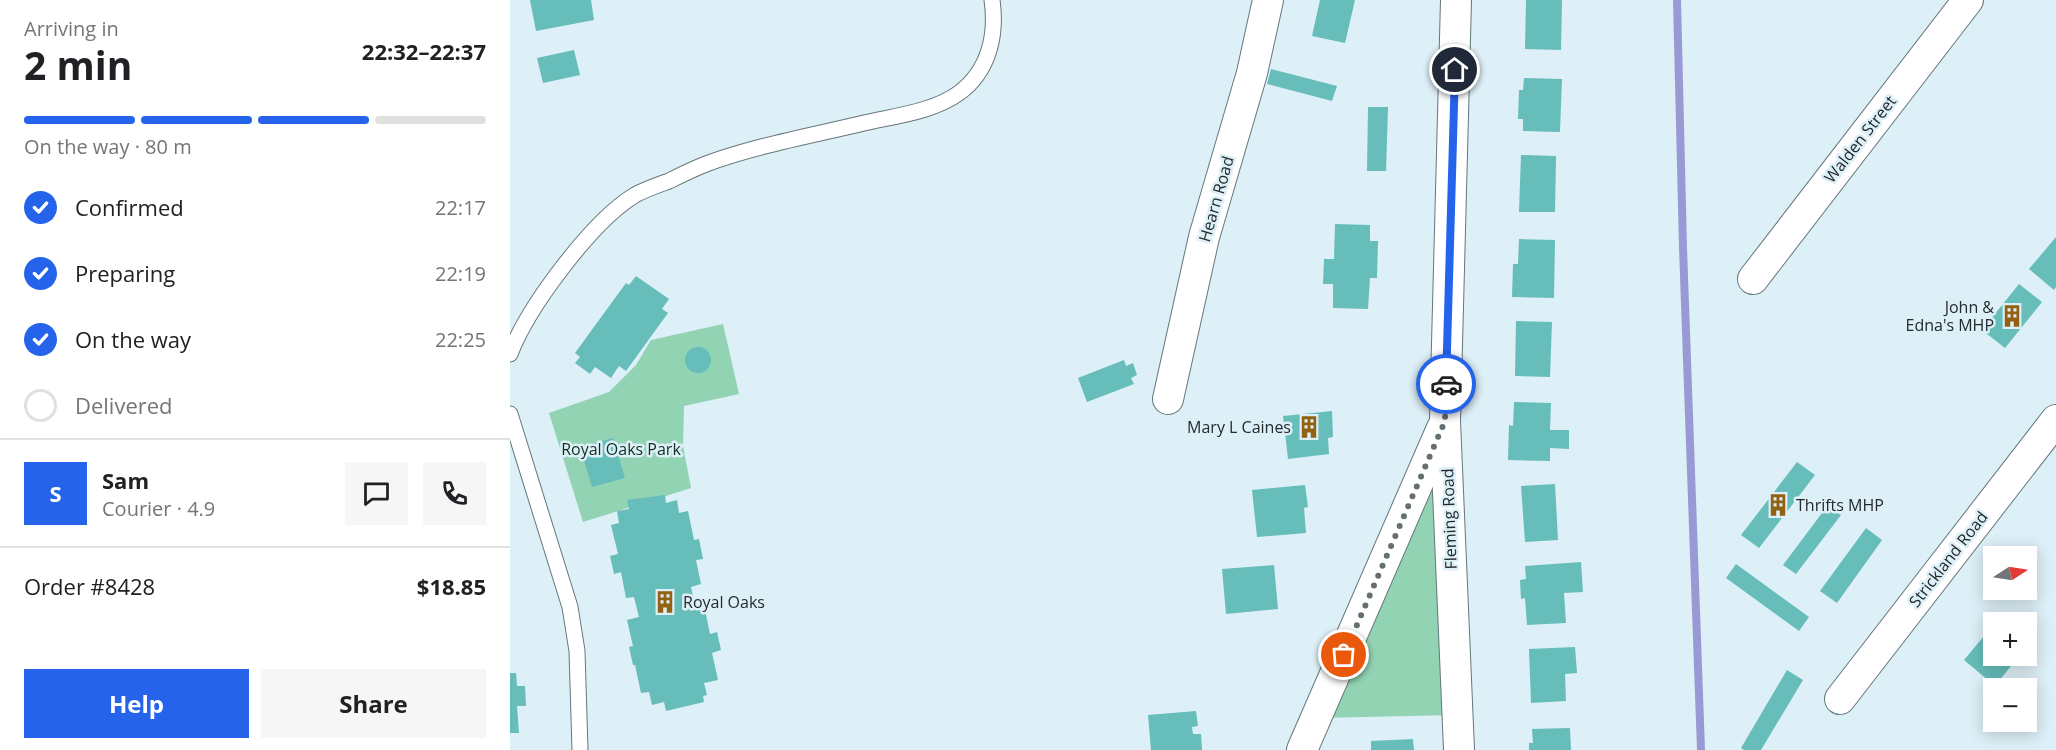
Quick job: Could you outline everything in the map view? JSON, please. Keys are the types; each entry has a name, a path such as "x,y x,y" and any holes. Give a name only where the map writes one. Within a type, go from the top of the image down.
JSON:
{"street":[{"name":"Hearn Road","path":"1168,399 1204,237 1252,73 1268,0"},
{"name":"Fleming Road","path":"1456,0 1445,421 1459,750"},
{"name":"Walden Street","path":"1753,279 1968,0"},
{"name":"Strickland Road","path":"1840,699 2056,420"},
{"path":"1302,750 1445,421"}],"lane":[{"path":"510,354 527,318 566,264 607,216 635,195 707,164 770,146 928,108 958,94 970,82 988,56 994,24 992,0"},
{"path":"510,414 570,607 577,651 580,750"}],"green space":[{"name":"Royal Oaks Park","path":"723,324 739,394 684,406 683,446 691,488 583,522 549,413 609,392 636,365 651,340"},
{"path":"1429,462 1447,465 1457,715 1316,718"}],"building":[{"path":"530,0 591,0 594,20 536,31"},
{"path":"1320,0 1355,0 1345,43 1312,36"},
{"path":"1526,0 1562,0 1561,50 1525,49"},
{"path":"574,50 580,75 543,83 537,58"},
{"path":"1271,69 1337,86 1332,101 1267,84"},
{"path":"1524,78 1562,79 1560,132 1523,131 1523,119 1518,119 1519,90 1523,90"},
{"path":"1368,107 1388,107 1386,171 1367,171"},
{"path":"1521,155 1556,156 1555,212 1519,212"},
{"path":"1335,224 1370,225 1370,241 1378,241 1377,278 1370,278 1368,309 1333,308 1333,284 1323,284 1324,259 1334,259"},
{"name":"John & Edna's MHP","path":"2056,237 2056,287 2054,290 2029,269"},
{"path":"1519,239 1555,240 1554,298 1512,297 1513,264 1518,264"},
{"path":"636,276 669,299 662,309 668,313 626,371 619,366 611,378 595,367 590,374 575,363 580,357 575,353 626,283 629,285"},
{"name":"John & Edna's MHP","path":"2019,284 2042,302 2005,348 1982,330"},
{"path":"1516,321 1552,322 1550,377 1515,376"},
{"path":"698,347 707,351 711,360 707,369 698,373 689,369 685,360 689,351"},
{"path":"1124,360 1126,366 1133,363 1137,375 1131,378 1134,384 1087,402 1078,378"},
{"path":"1514,402 1551,403 1550,430 1569,430 1569,449 1550,448 1550,461 1508,460 1509,425 1513,426"},
{"name":"Mary L Caines","path":"1332,411 1333,437 1328,438 1329,454 1288,459 1283,416"},
{"path":"613,438 625,478 592,487 580,447"},
{"name":"Thrifts MHP","path":"1797,462 1815,475 1759,548 1741,535"},
{"path":"1555,484 1558,540 1525,542 1521,486"},
{"path":"1305,485 1308,507 1304,508 1306,533 1257,537 1252,490"},
{"name":"Royal Oaks","path":"665,495 666,503 677,500 679,513 688,511 694,540 699,539 703,559 696,560 701,584 691,587 695,607 704,605 710,634 717,632 721,650 712,653 718,680 704,683 707,695 703,696 704,702 666,711 664,702 652,705 649,692 641,693 629,647 633,646 627,620 639,617 634,597 626,598 621,572 614,574 610,556 618,554 611,525 619,523 617,511 629,509 627,500"},
{"name":"Thrifts MHP","path":"1828,505 1841,515 1796,574 1783,565"},
{"name":"Thrifts MHP","path":"1866,528 1882,540 1837,603 1820,591"},
{"path":"1581,562 1583,592 1564,593 1566,623 1527,625 1525,598 1521,599 1520,580 1526,579 1525,566"},
{"path":"1736,564 1809,617 1799,631 1726,578"},
{"path":"1274,565 1278,609 1226,614 1222,569"},
{"path":"1983,637 1983,666 2011,666 2001,678 1985,678 1964,660"},
{"path":"1575,647 1577,673 1565,674 1566,701 1531,703 1529,649"},
{"path":"1787,670 1803,680 1761,750 1744,750 1741,748"},
{"path":"510,673 516,673 517,686 525,686 526,706 517,706 519,733 510,733"},
{"path":"1196,711 1198,726 1192,727 1193,734 1201,734 1202,750 1151,750 1148,715"},
{"path":"1570,728 1571,750 1529,750 1529,743 1533,743 1532,729"},
{"path":"1413,739 1414,750 1371,750 1371,741"}],"waterway":[{"path":"1677,0 1683,248 1701,750"}],"way so far":[{"path":"1344,655 1445,421 1446,384"}],"place":[{"name":"John & Edna's MHP","path":"2012,316"},
{"name":"Mary L Caines","path":"1309,427"},
{"name":"Thrifts MHP","path":"1778,505"},
{"name":"Royal Oaks","path":"665,602"}],"route":[{"path":"1446,384 1455,70"}]}
